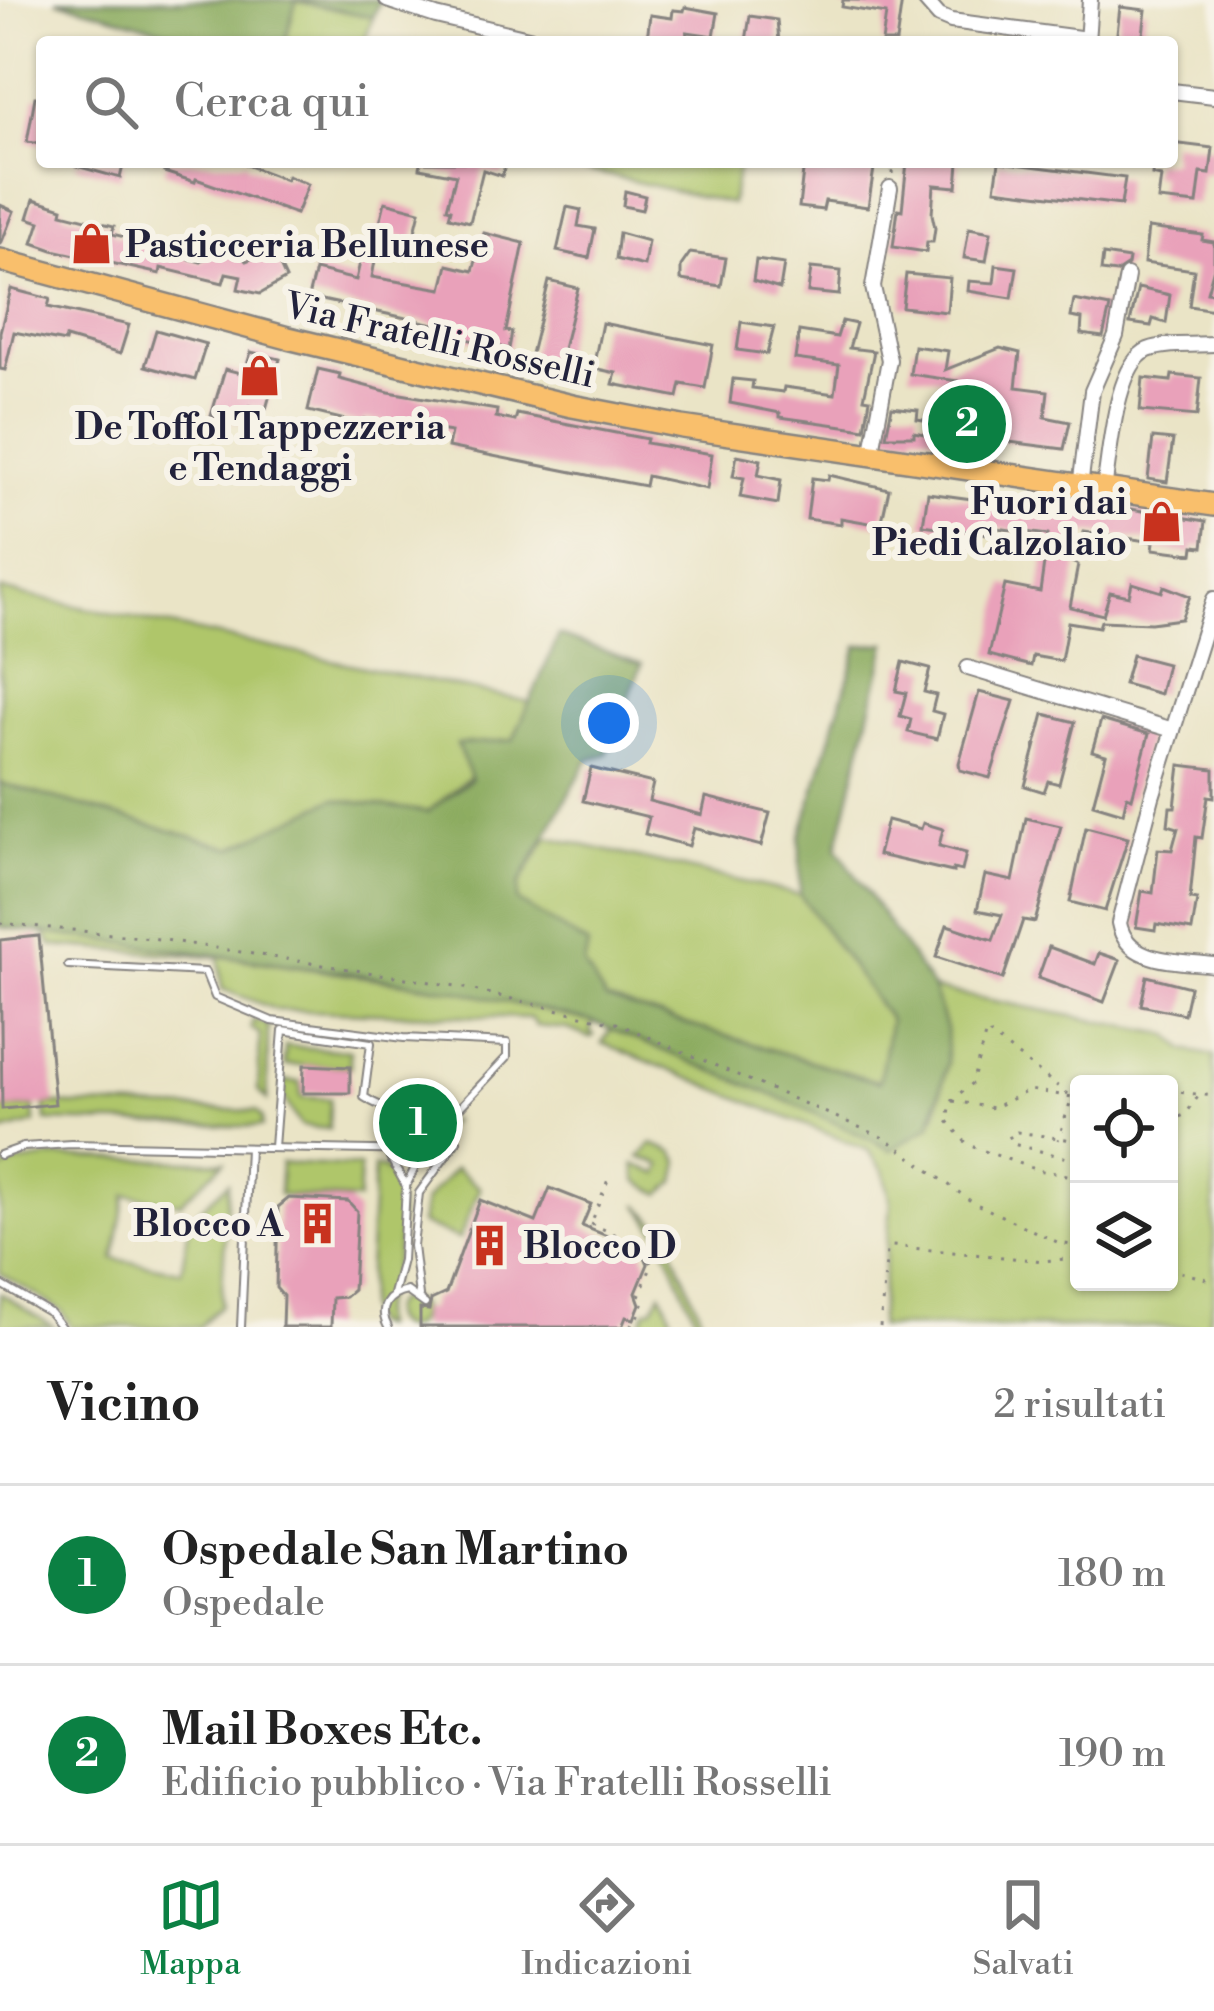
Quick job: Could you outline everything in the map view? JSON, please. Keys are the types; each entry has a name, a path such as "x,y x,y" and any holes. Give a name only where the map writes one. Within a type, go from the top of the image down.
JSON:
{"main road":[{"name":"Via Fratelli Rosselli","path":"0,260 288,338 572,406 682,428 1214,505"}],"street":[{"path":"387,0 519,36"},
{"path":"925,0 939,16 952,21 1053,36"},
{"path":"1087,36 1090,0"},
{"path":"1178,92 1214,96"},
{"path":"871,456 889,361 874,287 890,188"},
{"path":"1080,487 1092,391 1112,349 1127,276"},
{"path":"1104,489 1124,379 1132,362 1156,348 1214,344"},
{"path":"1214,599 1120,914 1120,931 1136,952 1214,965"},
{"path":"968,668 1173,730"}],"lane":[{"path":"68,965 205,972 214,998 272,1022 404,1038 507,1043 507,1057 447,1121 426,1120 405,1110 384,1110 364,1096 371,1043 283,1030 274,1148"},
{"path":"0,1155 71,1144 423,1151 457,1142 419,1193 413,1246 422,1300 407,1291 394,1294"},
{"path":"241,1327 249,1148"},
{"path":"386,1150 406,1186"},
{"path":"388,1327 383,1317 402,1260 406,1186 423,1151"},
{"path":"0,1284 50,1313 62,1327"}],"path":[{"path":"0,923 152,938 456,986 616,1023 887,1139 972,1202 1070,1245"},
{"path":"1070,1095 986,1032 972,1083 951,1101 948,1121 968,1145 1070,1175"},
{"path":"951,1101 993,1108 1030,1090 1070,1097"},
{"path":"1178,1091 1214,1096"},
{"path":"1178,1118 1200,1093"},
{"path":"1058,1140 1070,1103"},
{"path":"1070,1141 1017,1132 1009,1136 1013,1144 1070,1159"},
{"path":"609,1177 590,1227 644,1246 652,1264 639,1296 644,1301 629,1327"},
{"path":"880,1327 887,1251 892,1246 1043,1261 1070,1259"},
{"path":"1178,1271 1214,1281"}],"green space":[{"path":"56,0 380,0 373,17 296,1 287,36 184,36"},
{"path":"296,1 373,17 366,36 287,36"},
{"path":"578,168 738,168 731,204"},
{"path":"0,590 530,702 513,740 428,812 334,799 232,848 0,783"},
{"path":"559,635 642,664 607,754 588,760 519,884 517,901 588,945 584,965 606,1000 879,1082 890,1020 800,895 800,838 858,646 887,643 837,848 933,989 946,1029 947,1064 931,1125 892,1150 802,1107 593,1022 455,990 0,927 0,783 232,848 334,799 428,812 471,779 457,744 513,740"},
{"path":"548,837 800,895 890,1020 880,1082 606,1000 584,965 517,901 519,884"},
{"path":"42,931 455,990 593,1022 590,1032 594,1035 536,1026 530,1018 277,1010 222,989 219,957 53,946"},
{"path":"933,989 1170,1035 1185,1050 1214,1056 1214,1296 1207,1327 878,1327 891,1204 884,1171 868,1150 602,1043 612,1027 892,1150 936,1115 947,1064 946,1029"},
{"path":"253,1020 268,1025 267,1100 258,1091 260,1034 251,1028"},
{"path":"285,1046 350,1051 350,1067 285,1065"},
{"path":"284,1081 300,1082 301,1097 330,1099 329,1129 301,1126 283,1097"},
{"path":"45,1104 256,1111 262,1127 46,1121"},
{"path":"34,1106 35,1123 0,1133 0,1109"},
{"path":"385,1121 450,1122 439,1131 384,1131"},
{"path":"652,1144 674,1152 680,1162 676,1182 661,1194 637,1181 635,1164 659,1174 662,1165 640,1157"},
{"path":"53,1157 224,1162 180,1203 126,1195 114,1259 181,1271 191,1217 228,1183 221,1305 199,1327 71,1327 62,1311 0,1273 0,1171"},
{"path":"281,1163 360,1167 358,1200 279,1195"},
{"path":"374,1167 388,1169 399,1210 396,1255 380,1309 380,1327 371,1324 366,1308"},
{"path":"455,1168 480,1188 459,1239 421,1224 425,1201"},
{"path":"638,1204 665,1230 705,1327 699,1327 661,1237"},
{"path":"661,1292 676,1327 640,1327 646,1310 653,1308"},
{"path":"0,1293 54,1327 0,1327"},
{"path":"399,1299 411,1299 419,1307 419,1319 411,1327 399,1327 391,1319 391,1307"}],"building":[{"path":"843,0 902,0 897,36 883,36 886,14 842,7"},
{"path":"685,7 718,13 714,36 687,32 686,36 647,36 650,15 672,18 673,10 684,11"},
{"path":"1120,7 1146,10 1143,36 1117,36"},
{"path":"750,16 777,20 778,36 747,36"},
{"path":"35,97 36,97 36,143 27,142"},
{"path":"1178,144 1213,148 1210,174 1201,173 1197,204 1158,200 1161,177 1152,175 1153,168 1178,168"},
{"path":"83,168 122,168 120,178"},
{"path":"165,168 254,168 308,184 296,214 164,172"},
{"path":"420,168 504,168 502,176 483,170 470,222 449,217 456,175"},
{"path":"803,168 874,168 868,207 825,201 823,210 799,207"},
{"path":"906,168 959,168 957,187 934,185 935,228 926,252 893,247 898,209 902,210"},
{"path":"998,168 1046,168 1125,178 1121,205 995,189"},
{"path":"625,191 645,196 642,210 623,206"},
{"path":"34,199 63,208 62,213 114,226 112,234 166,247 165,252 201,262 227,240 246,261 273,251 286,279 260,294 238,289 241,276 226,273 223,283 53,250 33,243 40,222 28,218"},
{"path":"385,202 420,211 413,240 378,231"},
{"path":"0,205 14,211 1,244 0,244"},
{"path":"567,207 581,210 578,226 595,229 589,258 557,251"},
{"path":"969,228 991,232 986,261 964,258"},
{"path":"1148,228 1203,235 1202,240 1214,242 1207,292 1214,293 1214,310 1189,306 1194,270 1144,263"},
{"path":"484,233 524,243 506,331 512,332 509,349 432,331 434,324 308,297 315,270 356,280 361,258 375,261 372,277 442,289 448,265 473,271"},
{"path":"619,233 648,241 644,266 616,259"},
{"path":"690,253 726,258 721,286 681,280 681,266"},
{"path":"1103,255 1129,259 1128,265 1116,273 1101,271"},
{"path":"756,260 784,264 780,289 753,281"},
{"path":"996,265 1017,268 1012,298 968,291 969,281 994,283"},
{"path":"811,268 841,271 839,295 808,292"},
{"path":"906,274 950,278 947,312 902,307"},
{"path":"549,281 578,288 559,365 530,358"},
{"path":"1138,288 1170,295 1166,323 1153,319 1151,326 1130,323"},
{"path":"11,289 50,299 48,307 129,325 120,354 66,338 65,342 14,332 5,370 0,369 0,332"},
{"path":"1074,300 1110,307 1103,337 1081,334 1082,319 1071,317"},
{"path":"842,321 856,324 849,348 874,351 864,398 870,399 865,429 780,417 780,413 730,403 733,379 753,381 752,388 835,394 839,365 795,359 799,331 837,337"},
{"path":"741,322 774,327 767,354 737,350"},
{"path":"602,323 713,345 705,388 681,384 678,397 613,384 616,373 593,368"},
{"path":"156,330 206,344 195,380 145,366"},
{"path":"914,346 948,351 945,370 1000,348 1020,353 1016,387 1048,391 1045,417 1070,422 1064,449 953,435 958,381 910,374"},
{"path":"251,352 280,359 266,409 250,406 245,424 211,416 225,369 244,374"},
{"path":"318,369 389,392 497,410 496,417 515,421 517,414 712,454 707,489 647,476 645,486 618,481 448,447 451,432 364,419 362,424 308,411"},
{"path":"1172,375 1201,378 1197,416 1140,411 1143,378 1171,381"},
{"path":"892,407 918,410 917,419 942,423 940,437 914,432 914,436 886,436"},
{"path":"1153,438 1173,440 1167,482 1148,479"},
{"path":"737,455 761,460 758,475 781,480 778,504 740,497 744,478 733,476"},
{"path":"829,475 889,489 881,525 841,518 841,524 807,519 812,478 828,480"},
{"path":"928,493 1052,510 1055,497 1206,521 1203,547 1194,546 1193,554 1153,549 1154,542 1084,532 1079,559 1065,559 1078,565 1070,607 1103,615 1110,592 1129,596 1132,583 1162,592 1164,586 1190,596 1181,619 1101,621 1099,627 1068,622 1061,661 1033,656 1031,666 989,655 1005,585 1040,592 1048,535 989,527 988,534 923,525"},
{"path":"1132,655 1167,664 1160,694 1124,684"},
{"path":"903,662 930,669 924,692 936,695 932,711 943,714 937,739 908,732 911,719 900,716 906,693 896,691"},
{"path":"979,692 1014,701 990,778 960,770 959,763"},
{"path":"1044,714 1075,722 1059,784 1048,781 1044,792 1025,786"},
{"path":"1101,720 1149,734 1132,798 1127,796 1123,813 1093,804 1106,755 1092,751"},
{"path":"1180,765 1214,769 1214,797 1208,796 1202,838 1196,837 1190,899 1197,900 1192,930 1156,924 1155,930 1136,927 1142,891 1153,893 1158,849 1172,850 1178,828 1168,825"},
{"path":"591,768 653,783 649,801 702,815 706,797 770,813 761,846 694,828 689,846 645,834 649,817 583,801"},
{"path":"1026,818 1061,826 1035,922 1023,920 1003,979 936,957 947,925 993,940 1002,915 977,910 985,875 1013,881"},
{"path":"887,820 943,829 939,846 966,853 962,871 878,855"},
{"path":"1086,827 1128,838 1105,911 1070,902"},
{"path":"39,936 55,1104 2,1109 0,940"},
{"path":"1049,947 1095,964 1099,953 1120,960 1104,1002 1038,978"},
{"path":"1147,976 1190,987 1184,1014 1141,1005"},
{"path":"304,1065 350,1067 350,1093 303,1093"},
{"path":"550,1188 591,1204 582,1226 642,1250 648,1264 636,1293 640,1304 634,1319 626,1317 622,1327 420,1327 420,1309 429,1310 431,1300 446,1293 480,1200 536,1222"},
{"path":"289,1198 348,1201 357,1211 353,1290 345,1297 332,1298 331,1327 282,1327 283,1296 276,1288 278,1207"}],"place":[{"name":"Pasticceria Bellunese","path":"91,244"},
{"name":"De Toffol Tappezzeria e Tendaggi","path":"260,376"},
{"name":"Mail Boxes Etc.","path":"967,424"},
{"name":"Fuori dai Piedi Calzolaio","path":"1161,522"},
{"name":"Ospedale San Martino","path":"418,1123"},
{"name":"Blocco A","path":"317,1223"},
{"name":"Blocco D","path":"489,1245"}]}
